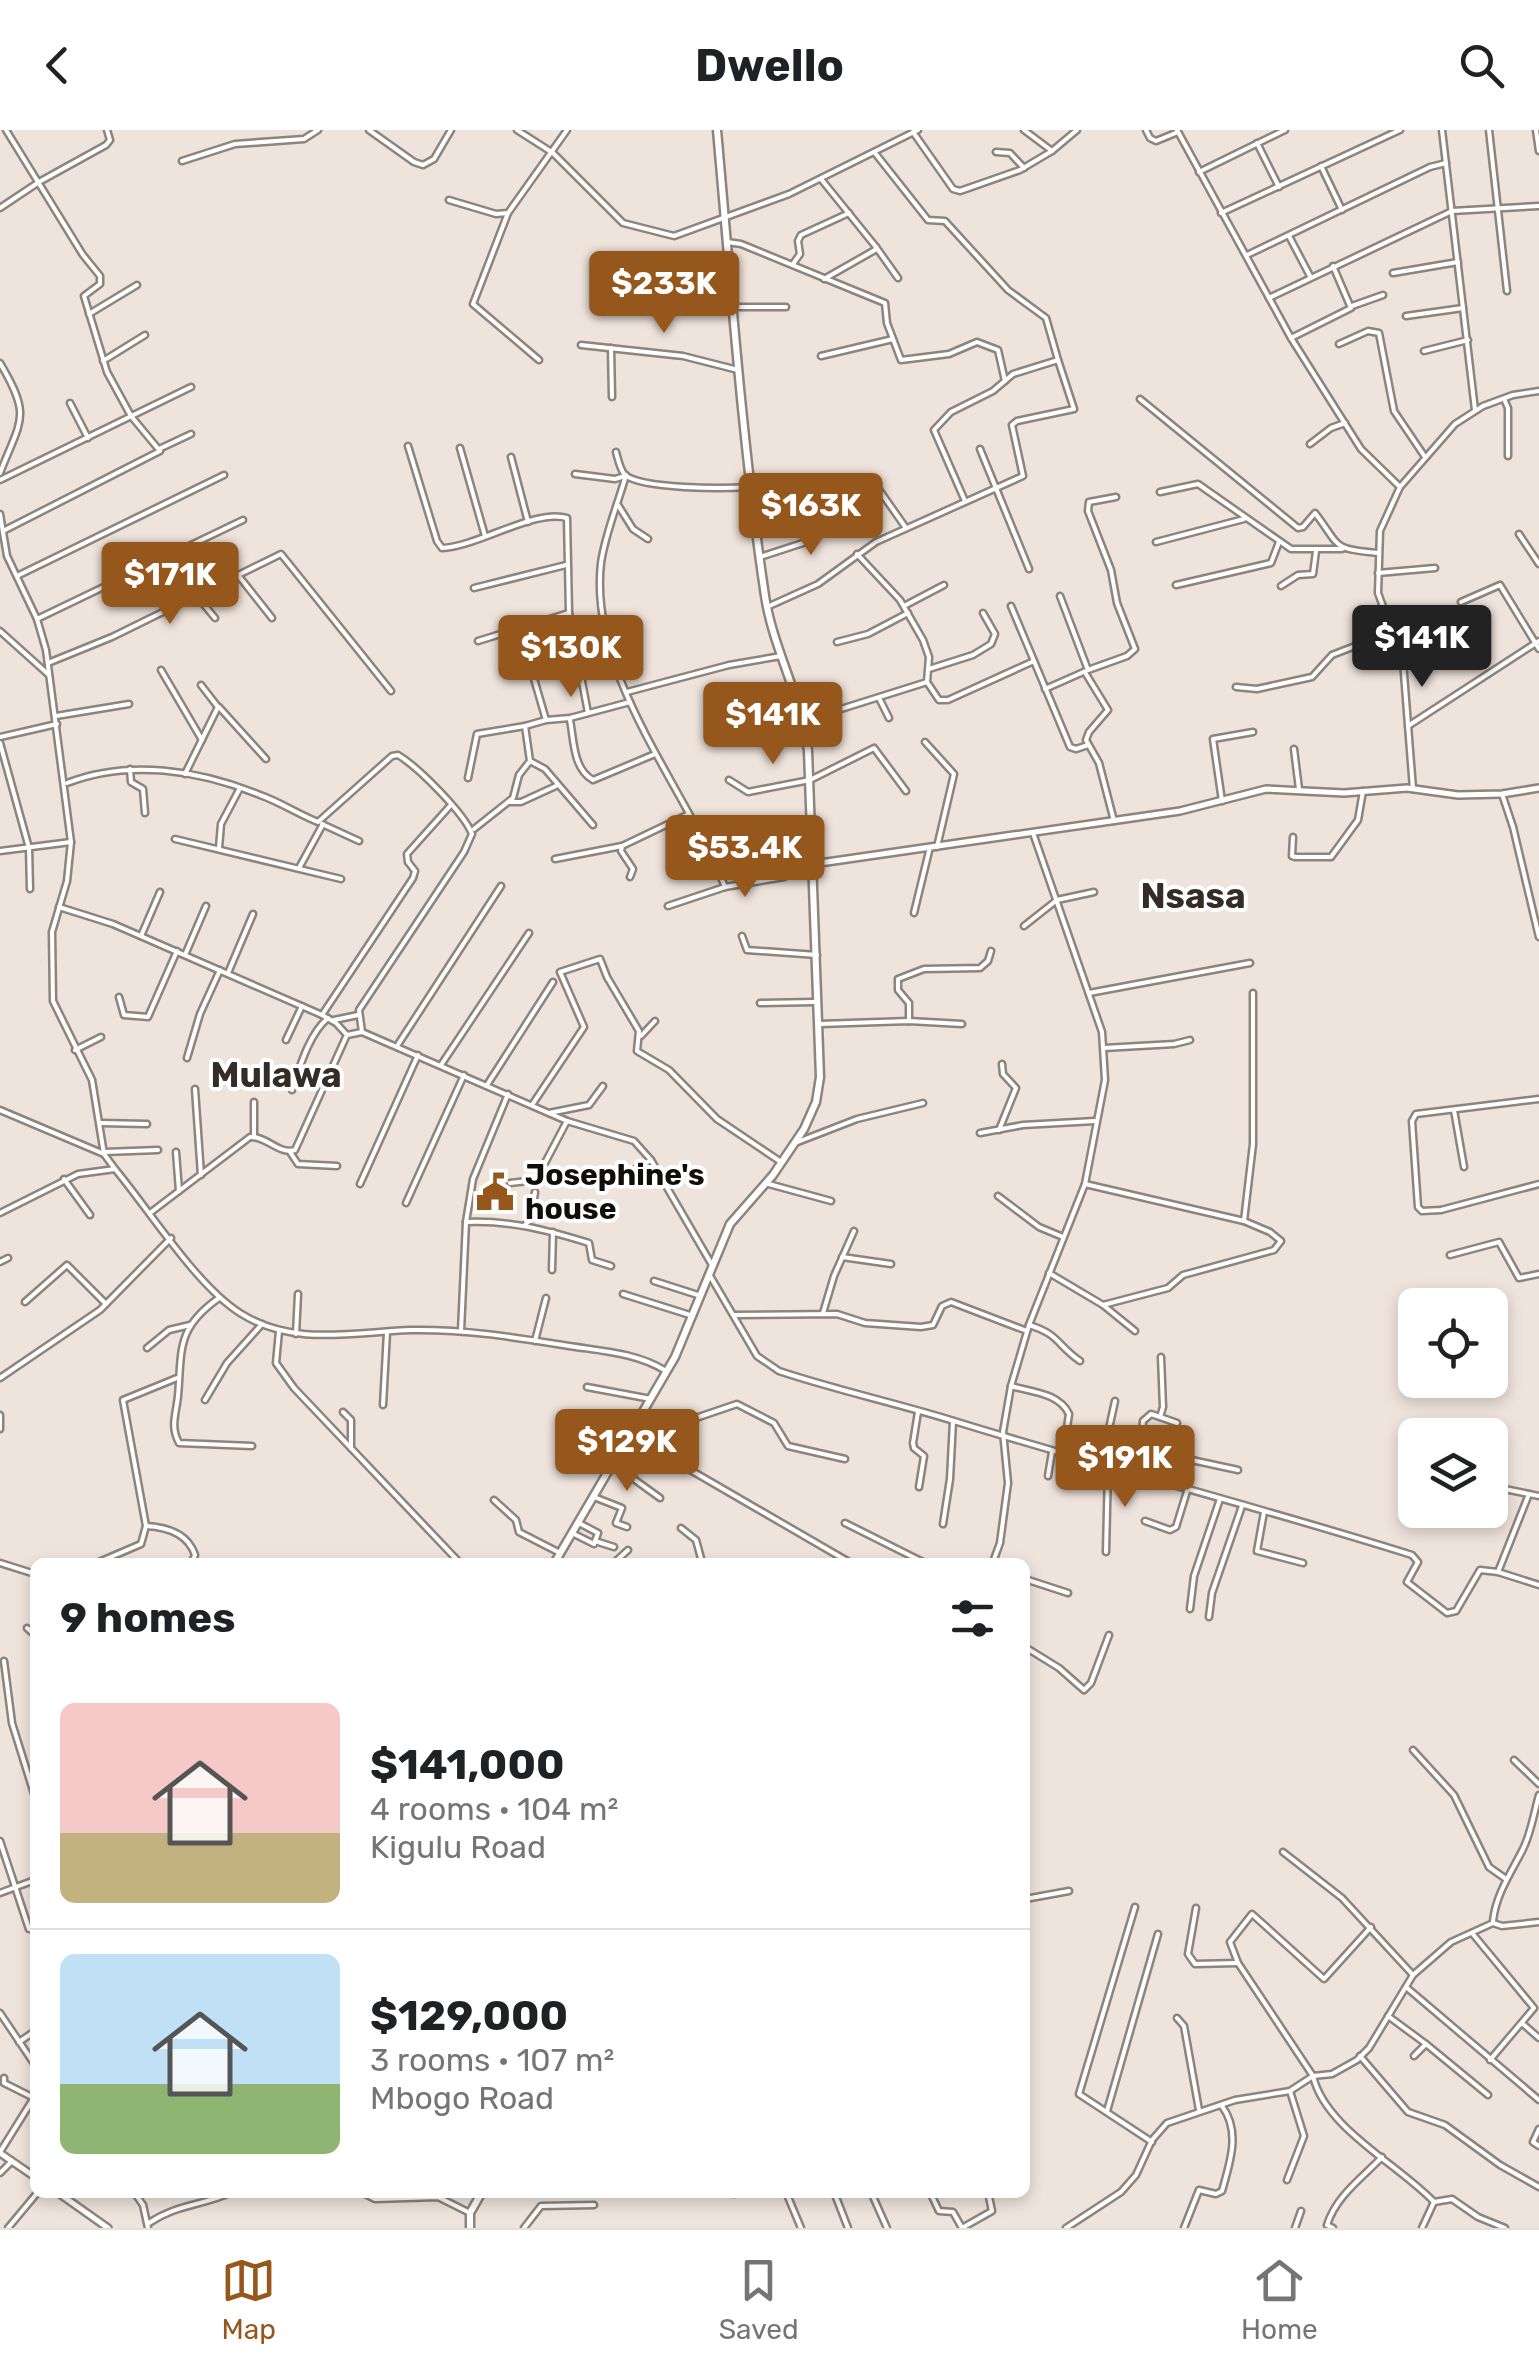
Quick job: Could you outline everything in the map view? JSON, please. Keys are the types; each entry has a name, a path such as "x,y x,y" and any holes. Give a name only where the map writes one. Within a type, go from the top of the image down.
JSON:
{"main road":[{"path":"557,1558 633,1437 693,1316 730,1224 795,1143 810,1118 818,1090 820,1024 810,780 802,717 767,607 738,370 717,130"},
{"path":"470,2228 470,2213 479,2198"}],"street":[{"path":"6,130 100,276 100,284 84,296 103,361 131,416 159,450"},
{"path":"0,208 106,146 110,140 107,130"},
{"path":"182,161 234,144 304,139 318,130"},
{"path":"369,130 423,165 434,159 452,130"},
{"path":"518,130 554,153 607,210 632,227 679,235 773,200 916,131 954,190 1024,168 1077,130"},
{"path":"539,360 473,304 508,213 568,130"},
{"path":"1024,130 1052,151"},
{"path":"1146,130 1156,140 1177,131 1291,338 1344,423 1361,448 1400,487"},
{"path":"1199,172 1284,130"},
{"path":"1222,213 1400,130"},
{"path":"1442,130 1475,410"},
{"path":"1489,130 1507,291"},
{"path":"1536,130 1539,151"},
{"path":"1257,143 1278,187"},
{"path":"767,607 818,584 857,554 906,528 1024,475 1012,432 1014,422 1074,409 1046,318 1008,290 945,221 928,220 876,152"},
{"path":"996,152 1010,152 1024,168"},
{"path":"1247,255 1430,167 1446,163"},
{"path":"1321,166 1342,210"},
{"path":"821,178 898,278"},
{"path":"449,200 496,214 508,213"},
{"path":"1269,298 1452,211 1539,206"},
{"path":"792,265 800,254 798,242 802,235 849,212"},
{"path":"1289,236 1311,277"},
{"path":"727,242 736,242 885,303 901,360 949,354 977,342 998,350 1005,381"},
{"path":"824,280 876,246"},
{"path":"1393,273 1458,262"},
{"path":"1333,266 1352,306"},
{"path":"89,314 137,285"},
{"path":"1291,338 1382,295"},
{"path":"732,307 786,307"},
{"path":"1406,316 1463,308"},
{"path":"1339,344 1368,331 1379,333 1394,411 1425,457"},
{"path":"103,361 145,335"},
{"path":"821,356 892,339"},
{"path":"1424,351 1468,340"},
{"path":"581,345 683,356 738,370"},
{"path":"611,348 612,397"},
{"path":"965,501 934,432 951,412 1018,372 1058,360"},
{"path":"0,362 17,394 22,418 0,477"},
{"path":"0,477 191,387"},
{"path":"1413,789 1404,669 1380,602 1378,553 1386,516 1400,487 1455,424 1504,398 1539,391"},
{"path":"1504,398 1508,408 1508,456"},
{"path":"1140,399 1298,528 1318,514 1330,538 1342,549"},
{"path":"70,403 88,438"},
{"path":"1310,444 1344,423"},
{"path":"3,530 157,455 159,450 191,434"},
{"path":"408,446 439,546 454,547 528,522 565,516 569,614 588,713"},
{"path":"460,448 484,536"},
{"path":"980,449 1029,569"},
{"path":"616,452 625,476 602,559 606,638 630,702 725,887"},
{"path":"511,457 528,522"},
{"path":"576,474 615,479 625,476 697,490 752,487"},
{"path":"17,576 224,475"},
{"path":"1160,492 1198,484 1291,549 1378,553"},
{"path":"880,490 906,528"},
{"path":"1045,689 1135,650 1088,506 1088,502 1116,498"},
{"path":"618,506 633,529 648,540"},
{"path":"0,514 7,556 37,620 48,663 65,784 71,842 67,881 52,932 53,1002 92,1080 104,1153 114,1169 219,1298 279,1331 346,1336 461,1332 628,1356 666,1372"},
{"path":"1156,542 1246,518"},
{"path":"760,557 809,541 841,519"},
{"path":"37,620 242,520"},
{"path":"1518,534 1539,564"},
{"path":"1176,585 1270,563 1279,542"},
{"path":"1281,586 1298,576 1314,574 1316,550"},
{"path":"857,554 904,606 926,648 927,682 938,700 944,702 1034,661"},
{"path":"48,663 284,555 391,690"},
{"path":"474,588 566,564"},
{"path":"1378,574 1435,568"},
{"path":"238,575 272,618"},
{"path":"904,606 944,584"},
{"path":"1408,726 1538,644 1500,585 1462,602"},
{"path":"196,594 214,618"},
{"path":"1060,596 1087,672 1108,710 1086,736 1100,763 1114,821"},
{"path":"1011,606 1070,748 1088,745"},
{"path":"929,669 973,655 991,644 995,634 983,613"},
{"path":"478,641 569,614"},
{"path":"837,642 868,634 908,614"},
{"path":"0,631 50,676"},
{"path":"1236,687 1258,689 1312,678 1332,655 1391,632"},
{"path":"628,692 781,656"},
{"path":"530,665 546,720"},
{"path":"161,670 202,740"},
{"path":"802,717 927,682"},
{"path":"201,685 266,759"},
{"path":"879,698 890,718"},
{"path":"468,778 478,734 570,718 630,702"},
{"path":"56,716 128,704"},
{"path":"185,774 218,707"},
{"path":"729,734 798,707"},
{"path":"570,718 579,768 588,779 655,754"},
{"path":"30,889 29,848 0,740 57,724"},
{"path":"472,830 510,802 519,775 530,761 525,726"},
{"path":"1222,801 1211,744 1224,736 1253,732"},
{"path":"1402,744 1409,741"},
{"path":"914,913 954,774 925,742"},
{"path":"730,780 748,792 810,780 874,748 906,791"},
{"path":"1294,749 1298,790"},
{"path":"299,868 320,823 395,754 410,763 472,830 471,841 358,1015 362,1032"},
{"path":"530,761 545,770 592,825"},
{"path":"65,784 103,772 130,769 185,774 240,787 359,841"},
{"path":"130,769 131,782 143,789 145,813"},
{"path":"510,802 521,802 556,786"},
{"path":"219,848 221,824 240,787"},
{"path":"668,906 725,887 784,877 813,864 1114,821 1222,801 1266,788 1334,793 1413,789 1458,795 1539,788"},
{"path":"1293,837 1295,858 1332,857 1358,820 1363,791"},
{"path":"1502,794 1539,937"},
{"path":"322,1014 413,878 408,854 450,806"},
{"path":"555,860 622,846 689,814"},
{"path":"995,1558 1008,1482 1002,1437 1011,1386 1028,1328 1085,1184 1104,1080 1104,1048 1089,992 1033,831"},
{"path":"175,840 341,880"},
{"path":"0,851 71,842"},
{"path":"622,846 621,851 633,869 630,876"},
{"path":"396,1046 501,886"},
{"path":"141,936 160,892"},
{"path":"1024,926 1057,900 1094,892"},
{"path":"185,955 206,906"},
{"path":"60,907 141,936 322,1014 347,1036"},
{"path":"228,973 254,914"},
{"path":"441,1064 529,933"},
{"path":"742,936 747,950 816,955"},
{"path":"908,1021 909,1003 898,990 898,978 924,970 980,968 991,950"},
{"path":"119,996 124,1015 148,1016 177,951"},
{"path":"532,1105 584,1026 560,974 600,958 639,1032 637,1051 669,1070 717,1119 781,1162"},
{"path":"1089,992 1250,963"},
{"path":"187,1058 200,1014 220,970"},
{"path":"487,1085 554,982"},
{"path":"1244,1221 1253,1144 1252,993"},
{"path":"760,1004 819,1002"},
{"path":"286,1040 302,1006"},
{"path":"292,1090 304,1055 323,1021 358,1015"},
{"path":"639,1039 655,1021"},
{"path":"820,1024 962,1024"},
{"path":"347,1036 362,1032 567,1121 629,1137 651,1160 751,1348 768,1366 816,1384 1416,1556 1418,1562 1407,1582 1447,1613 1456,1611 1480,1570 1539,1585"},
{"path":"290,1152 302,1137 347,1036"},
{"path":"75,1050 101,1037"},
{"path":"1104,1048 1190,1040"},
{"path":"360,1184 418,1055"},
{"path":"1000,1130 1016,1088 1003,1074 1002,1064"},
{"path":"406,1203 464,1075"},
{"path":"548,1113 589,1105 603,1086"},
{"path":"194,1089 200,1174"},
{"path":"461,1332 466,1222 476,1165 508,1094"},
{"path":"1539,1099 1413,1117 1419,1209 1441,1210 1539,1184"},
{"path":"254,1102 254,1136"},
{"path":"795,1143 857,1119 923,1103"},
{"path":"0,1110 104,1153 158,1150"},
{"path":"1454,1110 1464,1167"},
{"path":"510,1183 536,1180 567,1121"},
{"path":"980,1132 1094,1121"},
{"path":"100,1123 147,1124"},
{"path":"254,1136 290,1152 298,1164 338,1166"},
{"path":"150,1213 254,1136"},
{"path":"176,1152 178,1191"},
{"path":"615,1181 651,1160"},
{"path":"0,1213 64,1179 114,1169"},
{"path":"64,1179 90,1215"},
{"path":"765,1183 831,1201"},
{"path":"1085,1184 1244,1221 1280,1238 1280,1246 1183,1276 1168,1288 1103,1305"},
{"path":"525,1225 531,1219 535,1192"},
{"path":"998,1196 1039,1227 1063,1236"},
{"path":"466,1222 497,1221 553,1232 589,1243 592,1260 611,1266"},
{"path":"824,1313 854,1231"},
{"path":"552,1270 553,1232"},
{"path":"0,1378 106,1304 171,1238"},
{"path":"1450,1256 1498,1242 1519,1278 1539,1274"},
{"path":"842,1257 891,1264"},
{"path":"0,1262 8,1258"},
{"path":"25,1302 67,1264 106,1304"},
{"path":"1049,1273 1103,1305 1134,1332"},
{"path":"654,1281 701,1296"},
{"path":"296,1334 298,1294"},
{"path":"623,1294 693,1316"},
{"path":"219,1298 199,1312 179,1357 173,1427 178,1442 252,1446"},
{"path":"536,1341 546,1298"},
{"path":"734,1315 824,1313 865,1323 921,1327 933,1324 942,1306 951,1302 1055,1335 1068,1353 1080,1361"},
{"path":"147,1348 169,1330 191,1324"},
{"path":"206,1400 227,1362 262,1324"},
{"path":"279,1331 274,1354 280,1370 455,1558"},
{"path":"383,1406 386,1332"},
{"path":"1160,1418 1162,1356"},
{"path":"108,1558 141,1544 146,1526 122,1400 177,1378"},
{"path":"1011,1386 1059,1400 1067,1408 1062,1455"},
{"path":"587,1388 651,1398"},
{"path":"1106,1552 1105,1466 1115,1401"},
{"path":"633,1437 736,1404 774,1423 788,1446 845,1459"},
{"path":"343,1412 352,1420 351,1448"},
{"path":"918,1412 913,1443 917,1452 923,1454 919,1487"},
{"path":"0,1414 0,1428"},
{"path":"1138,1474 1144,1417 1151,1414 1177,1424"},
{"path":"943,1524 953,1421"},
{"path":"633,1437 842,1558"},
{"path":"1140,1456 1150,1451 1238,1470"},
{"path":"1048,1476 1052,1452"},
{"path":"613,1464 660,1498"},
{"path":"1145,1522 1170,1530 1176,1527 1188,1488"},
{"path":"1508,1490 1539,1496"},
{"path":"1498,1572 1528,1494"},
{"path":"594,1497 622,1508 616,1522 627,1527"},
{"path":"1190,1610 1194,1576 1220,1499"},
{"path":"494,1500 516,1520 521,1533 560,1554"},
{"path":"1209,1617 1212,1593 1242,1506"},
{"path":"1264,1512 1257,1551 1303,1563"},
{"path":"572,1533 594,1544 598,1533 578,1523"},
{"path":"844,1523 915,1558"},
{"path":"146,1526 166,1527 191,1543 194,1558"},
{"path":"682,1528 696,1540 701,1558"},
{"path":"595,1541 614,1548"},
{"path":"619,1558 628,1550"},
{"path":"0,1563 30,1572"},
{"path":"1030,1581 1068,1593"},
{"path":"27,1628 30,1631"},
{"path":"1030,1650 1084,1690 1091,1683 1109,1634"},
{"path":"4,1661 12,1723 30,1780"},
{"path":"1413,1750 1454,1795 1488,1867 1506,1879"},
{"path":"1514,1760 1539,1784"},
{"path":"1493,1923 1494,1908 1506,1879 1526,1845 1539,1795"},
{"path":"0,1840 29,1929"},
{"path":"1283,1852 1342,1898 1414,1975"},
{"path":"0,1893 30,1882"},
{"path":"1030,1898 1068,1890"},
{"path":"1135,1907 1080,2094 1152,2142"},
{"path":"1196,1908 1190,1960 1195,1964 1238,1964"},
{"path":"1324,1988 1320,1978 1252,1914 1230,1942 1238,1964 1313,2076 1317,2094 1347,2128 1434,2202"},
{"path":"1066,2228 1121,2192 1136,2175 1152,2142 1167,2123 1220,2104 1290,2091 1313,2076 1332,2074 1360,2056 1414,1975 1451,1942 1493,1923 1502,1926 1539,1922"},
{"path":"1320,1978 1327,1978 1372,1927"},
{"path":"1472,1932 1534,2008 1490,2060"},
{"path":"1107,2111 1158,1934"},
{"path":"1406,1987 1539,2100"},
{"path":"0,2013 30,2057"},
{"path":"1388,2016 1488,2096"},
{"path":"1177,2018 1184,2026 1199,2110"},
{"path":"1523,2024 1539,2038"},
{"path":"19,2042 30,2034"},
{"path":"1414,2056 1426,2044"},
{"path":"1360,2056 1408,2112 1444,2124 1500,2165 1539,2187"},
{"path":"4,2078 4,2083 30,2095"},
{"path":"1287,2180 1304,2136 1290,2091"},
{"path":"1184,2228 1199,2190 1222,2192 1233,2138 1230,2118 1220,2104"},
{"path":"30,2105 0,2152 30,2174"},
{"path":"1539,2129 1533,2142 1539,2146"},
{"path":"1333,2228 1328,2225 1329,2219 1340,2200 1382,2157"},
{"path":"0,2173 12,2161"},
{"path":"8,2228 33,2198"},
{"path":"65,2198 108,2228"},
{"path":"138,2198 148,2226 176,2206 209,2203 219,2198"},
{"path":"373,2198 406,2198"},
{"path":"440,2198 470,2213"},
{"path":"788,2198 801,2228"},
{"path":"836,2198 848,2228"},
{"path":"874,2198 887,2228"},
{"path":"933,2198 939,2211 955,2214 962,2228 992,2211 989,2198"},
{"path":"1434,2202 1452,2199 1505,2228"},
{"path":"1422,2228 1434,2202"},
{"path":"524,2228 541,2206 594,2205"},
{"path":"1295,2228 1301,2210"}],"place":[{"name":"Josephine's house","path":"495,1192"}],"district":[{"name":"Nsasa","path":"1193,896"},
{"name":"Mulawa","path":"276,1075"}]}
